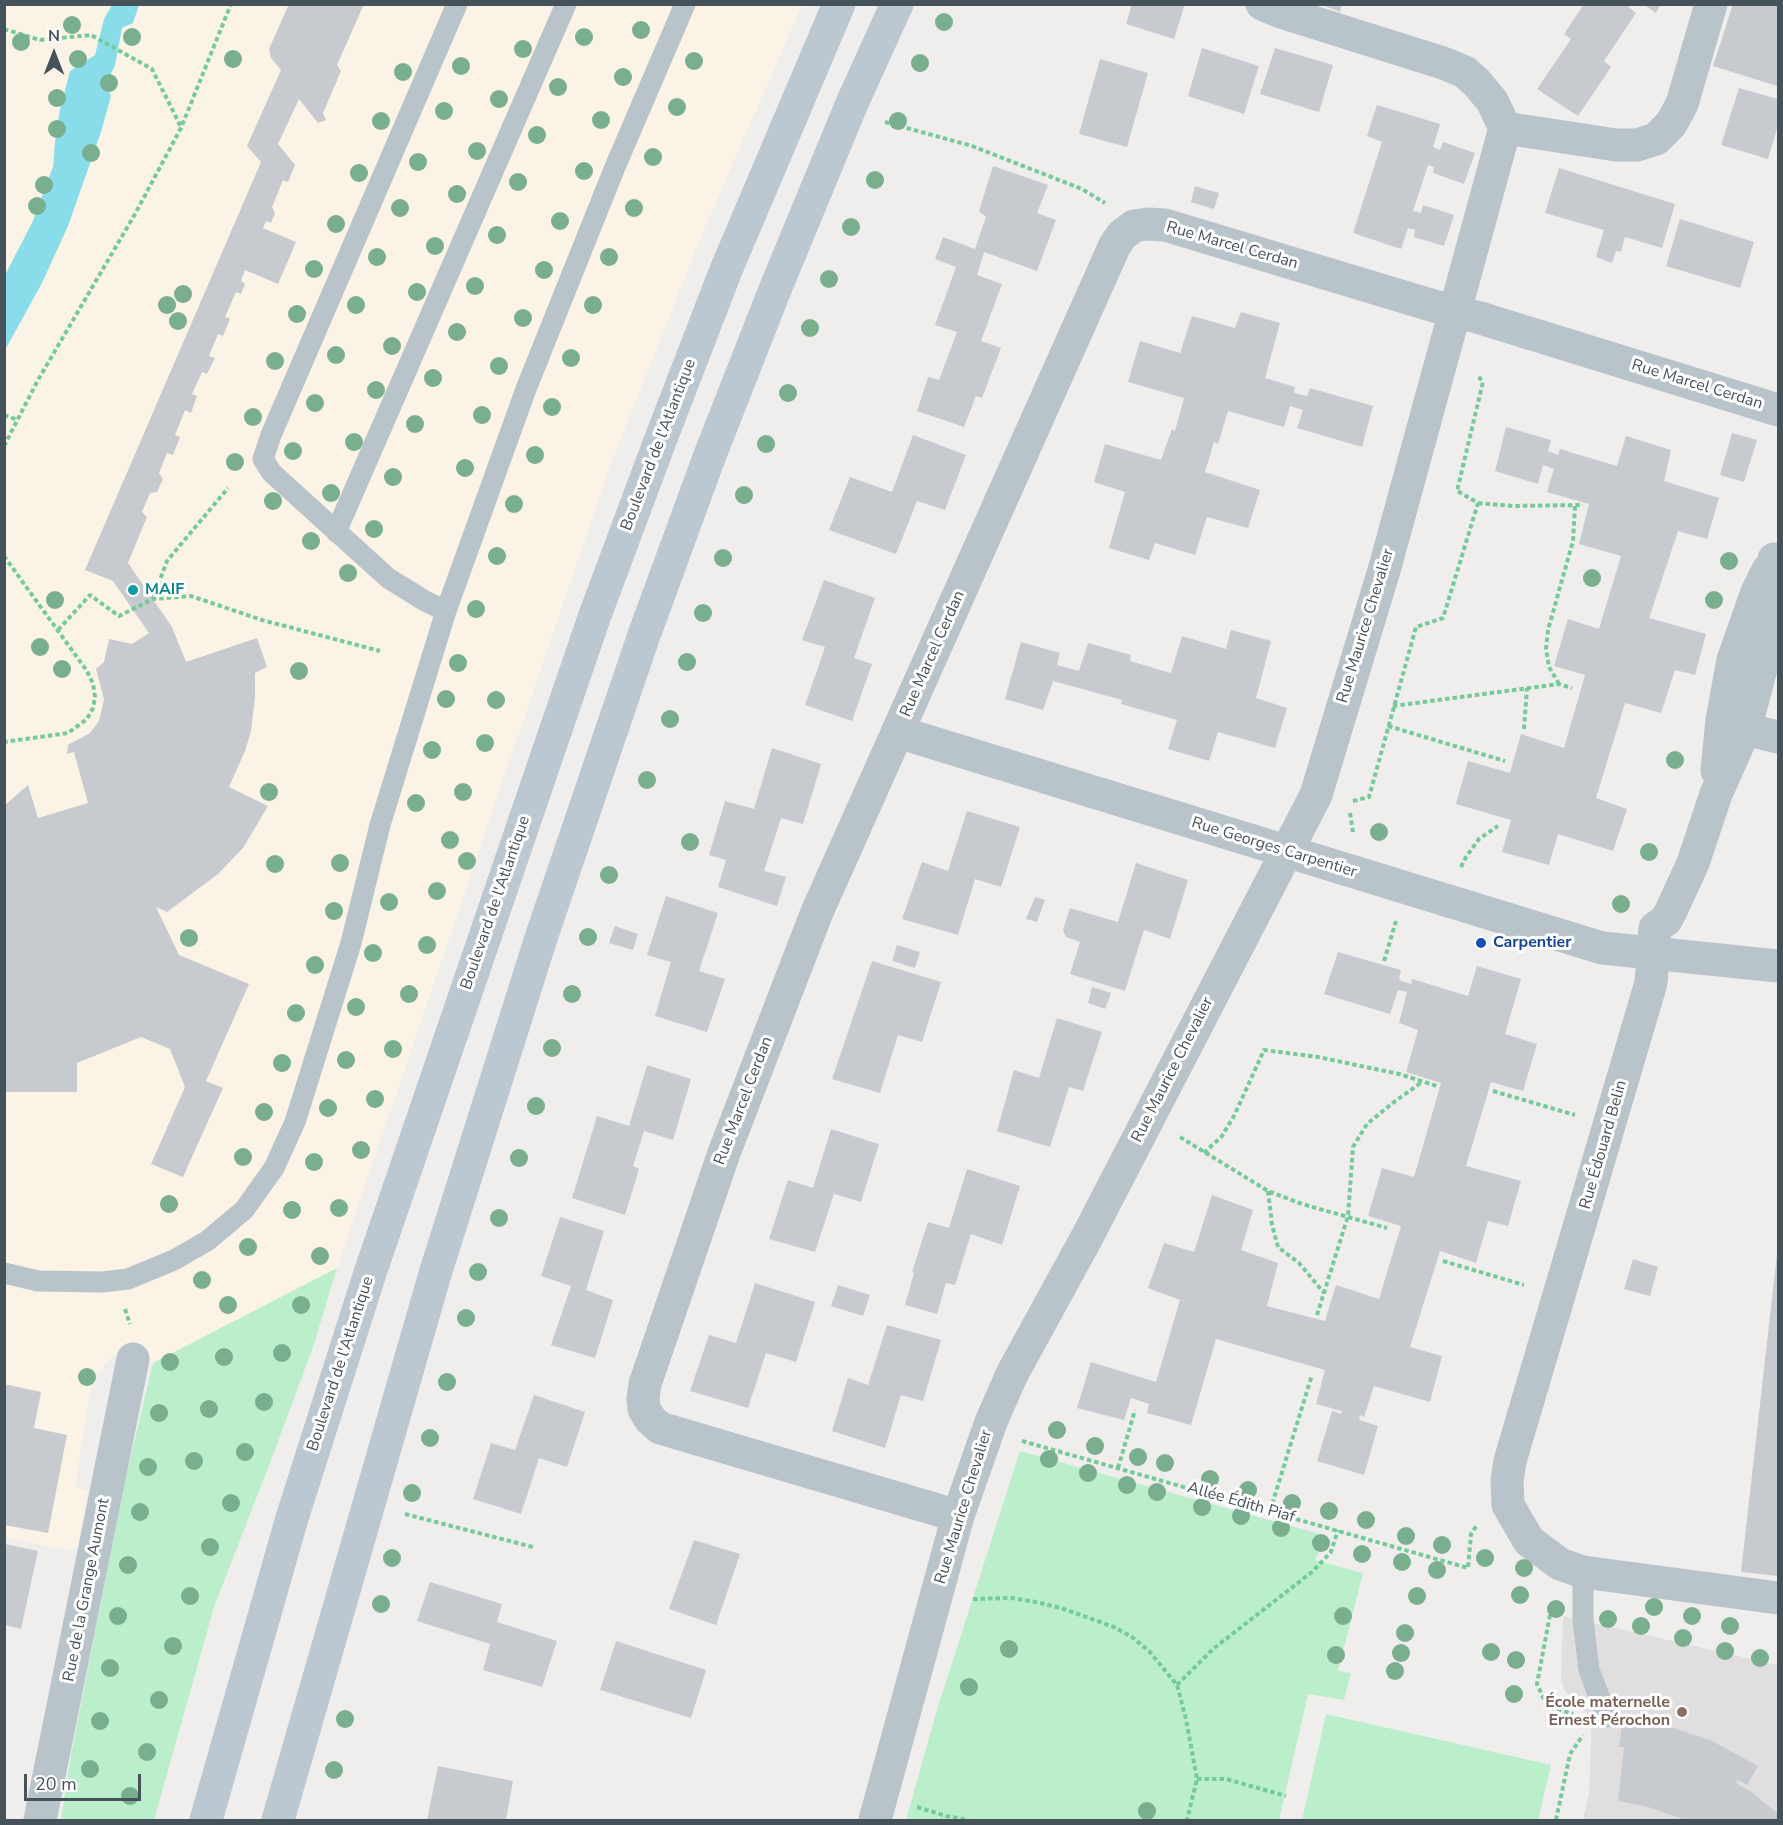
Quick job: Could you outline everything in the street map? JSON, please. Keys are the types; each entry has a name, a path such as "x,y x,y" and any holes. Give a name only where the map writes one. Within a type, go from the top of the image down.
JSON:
{"main road":[{"name":"Boulevard de l'Atlantique","path":"206,1821 292,1518 366,1284 595,615 726,270 839,4"},
{"path":"278,1821 435,1274 541,938 644,635 710,455 776,287 853,101 897,4"}],"street":[{"path":"1262,4 1465,72 1492,101 1505,128 1616,145 1637,145 1656,139 1671,124 1682,104 1711,4"},
{"name":"Rue Maurice Chevalier","path":"875,1821 958,1516 991,1422 1012,1374 1086,1239 1316,795 1385,567 1505,128"},
{"name":"Rue Marcel Cerdan","path":"958,1516 660,1428 644,1410 642,1398 728,1142 817,912 1115,245 1122,235 1134,226 1165,225 1779,410"},
{"name":"Rue Édouard Belin","path":"1571,1568 1529,1541 1508,1504 1507,1481 1510,1461 1651,983 1655,928 1666,920 1676,901 1693,863 1716,794 1745,729 1770,635 1776,551"},
{"name":"Rue Édouard Belin","path":"1716,794 1717,753 1733,660 1757,592 1776,551"},
{"path":"1745,729 1779,736"},
{"name":"Rue Georges Carpentier","path":"898,732 1602,948 1653,951 1779,966"},
{"name":"Rue de la Grange Aumont","path":"40,1821 133,1359"},
{"path":"1571,1568 1779,1598"}],"lane":[{"path":"446,610 425,602 387,578 272,473 263,459 271,435 457,4"},
{"path":"336,532 566,4"},
{"path":"4,1273 38,1281 102,1282 128,1279 174,1260 207,1241 244,1210 274,1168 295,1122 341,975 380,825 446,610 530,378 615,167 685,4"},
{"path":"1571,1568 1583,1620 1588,1670 1607,1717"}],"path":[{"path":"4,446 38,380 135,214 181,128 231,4"},
{"path":"4,29 40,40 91,35 152,69 181,128"},
{"path":"880,120 972,146 1082,189 1106,203 1134,226"},
{"path":"1472,368 1483,382 1457,491 1478,502 1513,506 1583,505"},
{"path":"4,415 18,420"},
{"path":"153,599 167,561 228,488"},
{"path":"1356,836 1349,817 1351,801 1369,797 1416,627 1443,618 1478,502"},
{"path":"1559,684 1549,668 1546,649 1548,630 1573,541 1575,506"},
{"path":"4,556 87,671 93,684 95,697 93,708 87,719 68,733 4,742"},
{"path":"58,630 90,595 119,616 153,599 191,596 262,620 380,651"},
{"path":"1393,706 1559,684 1572,688"},
{"path":"1524,729 1527,688"},
{"path":"1388,726 1505,761"},
{"path":"1458,876 1472,847 1479,839 1498,826"},
{"path":"1384,960 1398,912"},
{"path":"1204,1153 1222,1136 1234,1116 1264,1050 1318,1057 1399,1074 1437,1086"},
{"path":"1317,1315 1348,1216 1353,1148 1367,1124 1423,1082"},
{"path":"1493,1091 1610,1125"},
{"path":"1149,1117 1268,1191 1302,1204 1387,1228"},
{"path":"1268,1191 1272,1225 1278,1247 1299,1263 1325,1294"},
{"path":"1443,1261 1558,1297"},
{"path":"128,1279 122,1302 132,1330 133,1359"},
{"path":"1270,1511 1312,1375"},
{"path":"1118,1468 1136,1410"},
{"name":"Allée Édith Piaf","path":"1013,1439 1468,1568"},
{"path":"369,1505 533,1547"},
{"path":"1177,1685 1222,1642 1312,1572 1331,1552 1338,1530"},
{"path":"1571,1568 1537,1684 1547,1706 1576,1715"},
{"path":"970,1599 1011,1598 1036,1602 1089,1617 1132,1637 1149,1651 1177,1685 1197,1779 1187,1821"},
{"path":"1556,1821 1570,1754 1588,1728"},
{"path":"1197,1779 1226,1779 1286,1796"}],"shaded area":[{"name":"MAIF","path":"5,5 802,5 703,232 610,466 337,1268 153,1363 113,1355 92,1380 75,1487 88,1490 77,1549 70,1551 5,1537"},
{"name":"École maternelle Ernest Pérochon","path":"1563,1616 1778,1665 1778,1820 1583,1820 1589,1793 1592,1719 1564,1690 1561,1678"}],"green space":[{"path":"337,1268 314,1344 214,1607 154,1820 61,1820 71,1755 125,1481 153,1363"},
{"path":"1020,1451 1327,1536 1315,1560 1363,1573 1338,1671 1351,1673 1344,1700 1308,1694 1279,1820 906,1820 936,1713"},
{"path":"1326,1714 1551,1765 1538,1820 1302,1820"}],"water":[{"path":"112,5 139,5 133,23 122,28 115,65 106,85 111,96 101,132 68,226 42,283 5,350 5,275 32,223 53,167 60,109 70,71 95,55 104,19"}],"building":[{"name":"MAIF","path":"289,4 364,4 337,65 341,71 323,113 326,120 318,123 299,99 278,144 295,165 288,182 283,180 272,207 275,213 271,223 266,221 263,228 296,242 278,284 245,270 241,281 245,284 241,294 236,292 225,317 230,319 223,336 218,334 209,356 215,358 207,374 202,372 192,394 197,396 191,413 185,410 175,435 180,437 173,455 167,453 159,473 163,479 157,492 150,493 142,512 147,517 128,563 172,627 186,662 257,638 267,667 255,673 251,731 229,787 268,806 243,848 218,874 167,912 156,907 179,955 249,984 206,1081 223,1088 183,1177 151,1164 185,1087 170,1049 141,1037 77,1063 77,1092 4,1092 4,806 28,785 38,818 88,803 74,752 67,754 68,745 90,733 99,721 104,699 96,669 104,662 109,639 132,644 149,633 113,581 85,570 261,162 247,146 281,70 271,58 269,49"},
{"path":"1132,4 1185,4 1174,39 1126,24"},
{"path":"1320,4 1342,4 1340,12"},
{"path":"1584,4 1625,4 1636,13 1604,61 1611,67 1578,116 1537,89 1571,39 1564,34"},
{"path":"1643,4 1661,4 1656,13"},
{"path":"1733,4 1778,4 1777,86 1713,66"},
{"path":"1202,48 1259,66 1244,114 1188,96"},
{"path":"1275,48 1333,65 1319,112 1260,94"},
{"path":"1100,59 1148,73 1127,147 1079,134"},
{"path":"1739,88 1778,99 1778,125 1768,159 1721,145"},
{"path":"1377,105 1440,124 1433,147 1440,150 1443,142 1475,153 1464,184 1433,173 1434,167 1428,165 1413,211 1421,213 1423,205 1454,215 1444,246 1414,237 1415,230 1408,228 1401,249 1353,233 1382,142 1367,136"},
{"path":"993,166 1048,185 1037,213 1056,220 1037,271 984,252 977,275 1002,284 981,341 1001,348 982,398 976,396 964,427 917,411 928,377 939,380 957,332 935,325 956,267 935,259 943,237 975,249 986,217 979,211"},
{"path":"1559,168 1675,204 1662,248 1625,237 1621,252 1616,251 1612,263 1596,257 1604,230 1545,213"},
{"path":"1195,186 1219,193 1214,209 1191,202"},
{"path":"1680,219 1754,242 1740,288 1666,266"},
{"path":"1241,312 1280,323 1265,378 1295,387 1294,393 1307,396 1310,388 1373,406 1362,447 1297,428 1303,410 1290,406 1284,427 1228,411 1218,444 1214,442 1205,472 1260,490 1248,528 1207,517 1195,555 1155,543 1149,560 1109,548 1125,492 1094,482 1105,444 1161,460 1172,429 1175,431 1184,398 1128,382 1140,341 1180,353 1192,316 1235,328"},
{"path":"1506,427 1551,440 1548,451 1558,455 1560,449 1617,466 1626,436 1671,450 1664,481 1719,498 1707,539 1678,531 1649,618 1706,634 1695,675 1675,670 1661,713 1625,703 1596,798 1627,809 1613,851 1558,834 1549,865 1502,852 1511,820 1456,804 1468,761 1510,773 1521,734 1564,748 1585,675 1554,666 1568,619 1599,629 1621,556 1579,544 1589,504 1547,492 1554,469 1543,465 1538,484 1495,471"},
{"path":"1732,433 1757,440 1744,482 1720,475"},
{"path":"913,435 966,455 945,510 917,501 896,554 829,530 850,477 892,492"},
{"path":"824,580 875,598 854,658 872,664 852,721 805,705 825,647 802,640"},
{"path":"1231,630 1271,641 1256,698 1287,708 1275,748 1218,732 1209,761 1168,749 1177,720 1121,704 1122,700 1053,681 1043,710 1005,699 1021,642 1060,653 1057,665 1079,671 1088,643 1131,655 1130,661 1171,673 1182,636 1226,649"},
{"path":"772,748 821,764 803,824 781,818 764,871 786,877 777,906 718,887 726,860 709,855 725,801 754,809"},
{"path":"967,811 1020,827 1001,887 975,879 958,935 902,919 922,862 948,871"},
{"path":"1136,863 1188,880 1170,939 1144,930 1125,991 1070,974 1080,942 1066,937 1063,930 1070,908 1118,922"},
{"path":"666,896 718,913 699,971 725,979 707,1032 655,1016 671,962 647,955"},
{"path":"1035,897 1045,900 1037,922 1026,919"},
{"path":"615,926 638,934 633,950 609,943"},
{"path":"897,945 920,952 915,968 892,961"},
{"path":"1338,952 1401,970 1399,980 1411,984 1412,979 1468,996 1477,966 1521,979 1505,1034 1537,1044 1523,1091 1491,1082 1466,1166 1521,1181 1508,1226 1488,1221 1476,1263 1440,1251 1410,1347 1442,1356 1430,1402 1374,1386 1364,1417 1360,1415 1359,1420 1378,1426 1364,1475 1317,1461 1332,1411 1341,1414 1342,1411 1316,1404 1325,1370 1216,1339 1191,1425 1147,1413 1149,1404 1131,1398 1124,1420 1077,1408 1091,1362 1156,1382 1180,1300 1148,1288 1164,1243 1194,1252 1212,1195 1253,1210 1241,1250 1278,1263 1267,1306 1325,1321 1336,1285 1379,1299 1401,1226 1368,1216 1382,1168 1414,1177 1441,1083 1406,1072 1418,1030 1399,1023 1407,992 1398,990 1390,1014 1324,994"},
{"path":"872,961 941,982 922,1042 898,1035 880,1093 832,1079"},
{"path":"1092,987 1111,993 1105,1009 1088,1003"},
{"path":"1057,1018 1102,1032 1083,1091 1069,1087 1050,1147 997,1131 1014,1070 1039,1078"},
{"path":"647,1065 691,1079 673,1140 644,1131 633,1166 639,1169 625,1215 572,1198 597,1116 629,1126"},
{"path":"831,1129 879,1144 861,1202 834,1194 815,1252 769,1239 788,1180 813,1188"},
{"path":"967,1169 1020,1186 1002,1245 971,1234 955,1285 946,1283 937,1314 905,1305 914,1273 912,1272 928,1222 949,1228"},
{"path":"560,1217 604,1231 586,1290 613,1300 595,1358 551,1345 571,1286 541,1276"},
{"path":"1778,1254 1778,1576 1741,1572"},
{"path":"1633,1259 1658,1267 1650,1296 1624,1289"},
{"path":"755,1283 815,1302 796,1362 766,1353 748,1408 690,1391 709,1335 736,1343"},
{"path":"838,1285 870,1295 863,1316 831,1306"},
{"path":"887,1325 941,1340 923,1401 901,1395 885,1448 832,1431 848,1378 868,1385"},
{"path":"4,1384 41,1392 34,1428 67,1435 48,1533 4,1525"},
{"path":"534,1395 585,1412 567,1467 539,1458 521,1514 473,1499 491,1443 515,1450"},
{"path":"694,1540 740,1554 716,1625 669,1609"},
{"path":"5,1544 38,1551 21,1629 5,1625"},
{"path":"430,1582 502,1604 497,1622 557,1641 542,1687 483,1670 490,1644 417,1621"},
{"path":"616,1641 706,1670 691,1718 600,1690"},
{"path":"1623,1718 1667,1726 1712,1741 1758,1766 1747,1785 1738,1780 1736,1783 1753,1793 1778,1814 1778,1820 1686,1820 1645,1806 1618,1801 1624,1747 1619,1747"},
{"path":"438,1766 513,1781 506,1820 427,1820"}],"place":[{"name":"MAIF","path":"133,590"},
{"name":"Carpentier","path":"1481,943"},
{"name":"École maternelle Ernest Pérochon","path":"1682,1712"}]}
